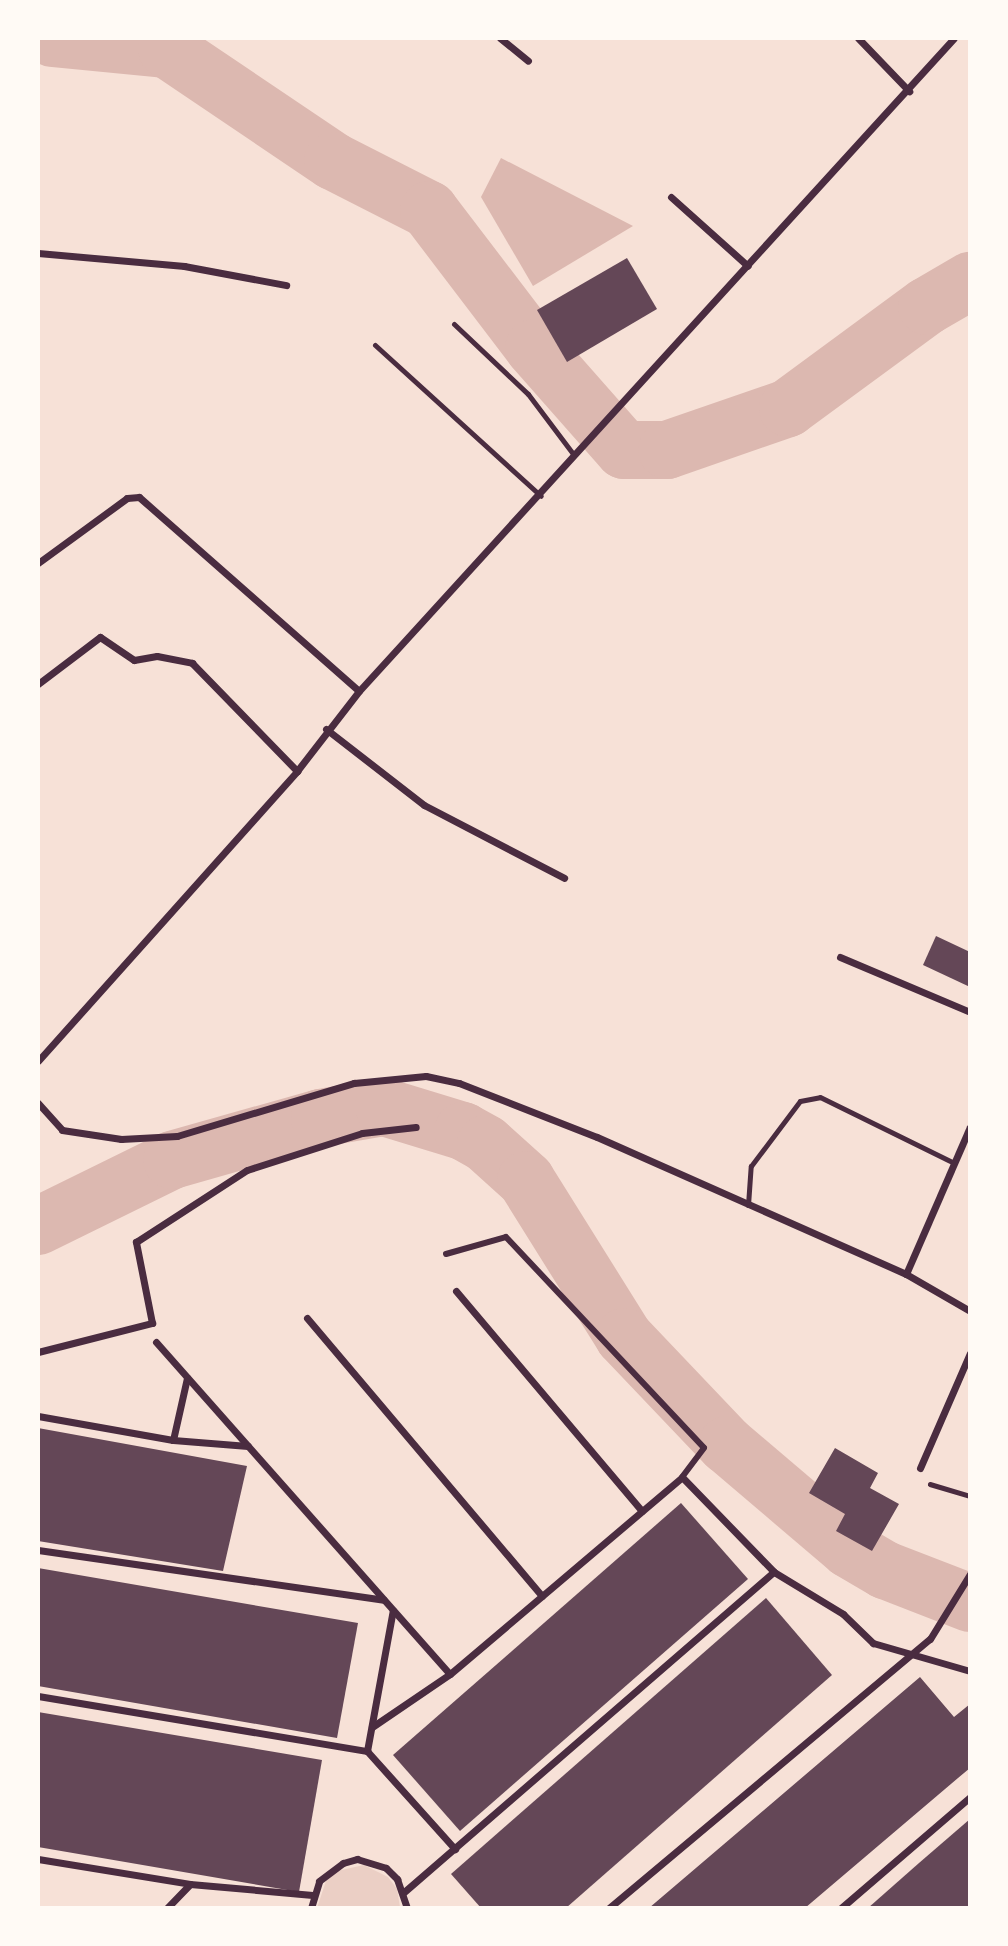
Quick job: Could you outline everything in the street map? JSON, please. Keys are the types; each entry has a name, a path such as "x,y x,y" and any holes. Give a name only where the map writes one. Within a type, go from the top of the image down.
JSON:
{"street":[{"path":"500,38 528,61"},
{"path":"858,38 909,91"},
{"path":"38,1061 297,771 326,729 359,691 541,496 574,455 909,91 954,38"},
{"path":"671,197 748,266"},
{"path":"38,253 184,266 286,285"},
{"path":"38,563 127,498 139,498 359,691"},
{"path":"38,684 100,637 134,660 157,656 192,663 297,771"},
{"path":"326,729 424,805 564,878"},
{"path":"840,957 970,1012"},
{"path":"38,1103 62,1129 93,1138 177,1136 322,1091 391,1077 426,1076 459,1083 597,1137 906,1274 970,1311"},
{"path":"38,1352 152,1323 136,1242 247,1170 362,1133 416,1127"},
{"path":"906,1274 970,1127"},
{"path":"372,1727 450,1674 682,1477 704,1448 506,1237 446,1254"},
{"path":"456,1292 642,1511"},
{"path":"307,1318 542,1596"},
{"path":"156,1342 450,1674"},
{"path":"920,1468 970,1353"},
{"path":"173,1440 187,1378"},
{"path":"38,1416 173,1440 248,1446"},
{"path":"682,1477 774,1572 842,1614 873,1643 970,1671"},
{"path":"38,1550 383,1600"},
{"path":"404,1892 774,1572"},
{"path":"613,1906 930,1639 970,1574"},
{"path":"367,1751 393,1610"},
{"path":"38,1696 367,1751 454,1849"},
{"path":"841,1908 970,1797"},
{"path":"38,1859 190,1884 313,1895"},
{"path":"311,1908 313,1895 329,1870 357,1859 386,1868 404,1892 407,1908"},
{"path":"167,1908 190,1884"}],"lane":[{"path":"454,324 528,394 574,455"},
{"path":"375,345 541,496"},
{"path":"748,1205 751,1166 800,1101 820,1097 954,1163"}],"path":[{"path":"920,1468 921,1476 930,1485 970,1496"}],"shaded area":[{"path":"501,158 633,226 533,286 481,197"},
{"path":"364,1865 388,1877 397,1889 400,1907 317,1908 326,1881 337,1871"}],"building":[{"path":"627,258 657,309 567,362 537,310"},
{"path":"936,936 970,952 970,987 923,965"},
{"path":"38,1428 247,1466 223,1571 38,1541"},
{"path":"835,1448 878,1473 870,1488 899,1504 872,1551 836,1531 845,1514 809,1493"},
{"path":"681,1503 748,1579 460,1831 393,1755"},
{"path":"38,1568 358,1623 337,1738 38,1686"},
{"path":"766,1598 832,1675 566,1908 481,1908 451,1874"},
{"path":"920,1677 954,1717 970,1704 970,1768 805,1908 649,1908"},
{"path":"38,1712 322,1760 299,1892 38,1847"},
{"path":"970,1819 970,1908 868,1908 919,1863"}],"waterway":[{"path":"52,38 167,49 333,161 429,210 534,348 624,450 667,450 788,408 927,306 970,281"},
{"path":"38,1226 172,1160 320,1118 384,1107 463,1131 486,1144 526,1180 624,1337 727,1445 849,1549 885,1570 970,1603"}]}
